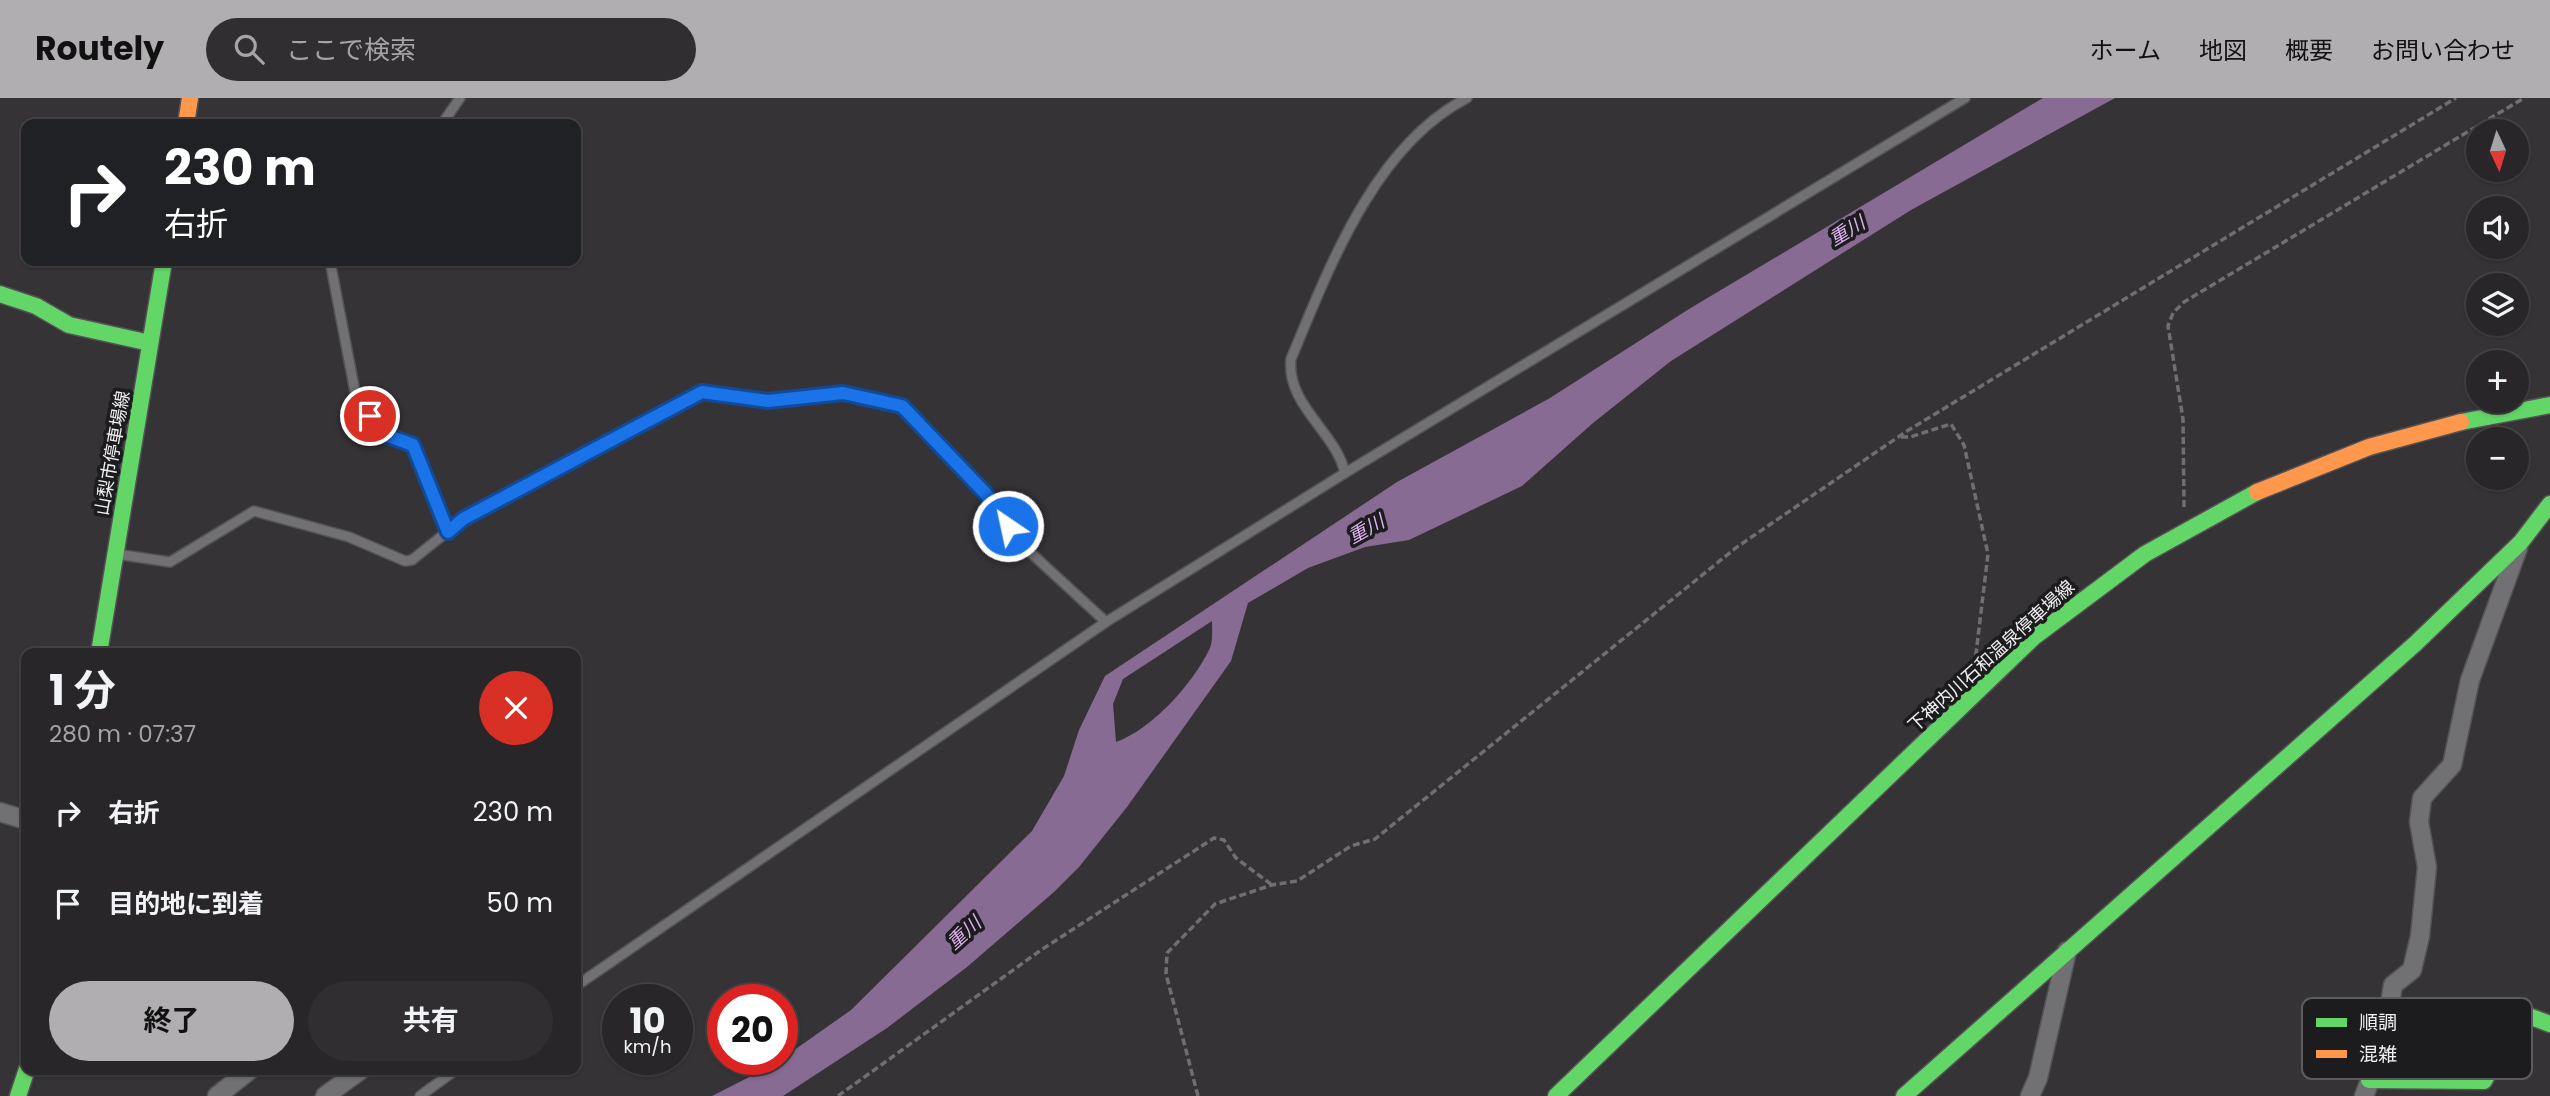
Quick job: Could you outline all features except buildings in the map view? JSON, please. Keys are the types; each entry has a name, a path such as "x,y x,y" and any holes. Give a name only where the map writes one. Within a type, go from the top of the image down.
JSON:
{"main road":[{"path":"187,119 190,98"},
{"name":"山梨市停車場線","path":"100,648 162,266"},
{"path":"0,294 36,306 69,325 150,343"},
{"name":"下神内川石和温泉停車場線","path":"1556,1096 1972,696 2093,589 2192,525 2287,478 2376,443 2484,415 2550,405"},
{"path":"1904,1096 2415,644 2521,542 2550,505"},
{"path":"2532,1017 2550,1024"},
{"path":"18,1096 25,1075"},
{"path":"2366,1088 2484,1082 2486,1079"}],"street":[{"path":"2391,998 2393,985 2412,970 2420,936 2427,867 2419,822 2422,798 2452,765 2470,680 2521,542"},
{"path":"0,812 21,818"},
{"path":"2030,1096 2038,1078 2067,951"},
{"path":"217,1096 243,1075"},
{"path":"325,1096 354,1075"}],"lane":[{"path":"445,119 460,98"},
{"path":"1346,473 1343,461 1313,421 1296,390 1290,372 1291,359 1325,279 1363,204 1400,152 1454,105 1467,98"},
{"path":"581,983 1106,622 1346,473 1965,98"},
{"path":"331,266 356,397 383,434 413,445 448,532"},
{"path":"114,554 170,562 254,511 349,537 405,561 412,560 463,519 702,392 768,401 843,393 902,406 986,494 1019,542 1106,622"},
{"path":"420,1096 449,1075"}],"path":[{"path":"1198,1096 1167,974 1167,953 1215,904 1272,885 1297,881 1351,846 1375,839 1737,547 1899,436 2456,98"},
{"path":"2192,525 2183,500 2183,419 2168,326 2173,313 2184,302 2524,98"},
{"path":"1899,436 1910,437 1951,424 1964,445 1988,554 1972,696"},
{"path":"838,1096 1041,950 1214,838 1224,841 1236,858 1272,885"}],"water":[{"name":"重川","path":"2043,98 2115,98 1911,210 1671,361 1593,423 1522,486 1409,540 1365,547 1308,568 1248,603 1231,661 1127,807 1079,867 1054,892 967,967 887,1028 783,1096 712,1096 753,1075 798,1075 798,1047 851,1010 1032,831 1064,776 1079,730 1105,676 1397,482 1550,398 1689,309","holes":["1212,621 1212,638 1203,661 1171,703 1144,727 1116,742 1113,704 1123,679"]}],"traffic: fast":[{"path":"100,648 163,266"},
{"path":"0,294 36,306 69,325 150,343"},
{"path":"2461,422 2550,405"},
{"path":"1556,1096 2034,637 2145,554 2257,492"},
{"path":"1904,1096 2415,644 2521,542 2550,504"},
{"path":"2532,1017 2550,1024"},
{"path":"18,1096 25,1075"},
{"path":"2369,1080 2485,1079"}],"traffic: slow":[{"path":"187,119 190,98"},
{"path":"2257,492 2369,447 2461,422"}],"route":[{"path":"370,416 383,434 413,445 448,532 463,519 702,392 768,401 843,393 902,406 986,494 1008,526"}]}
